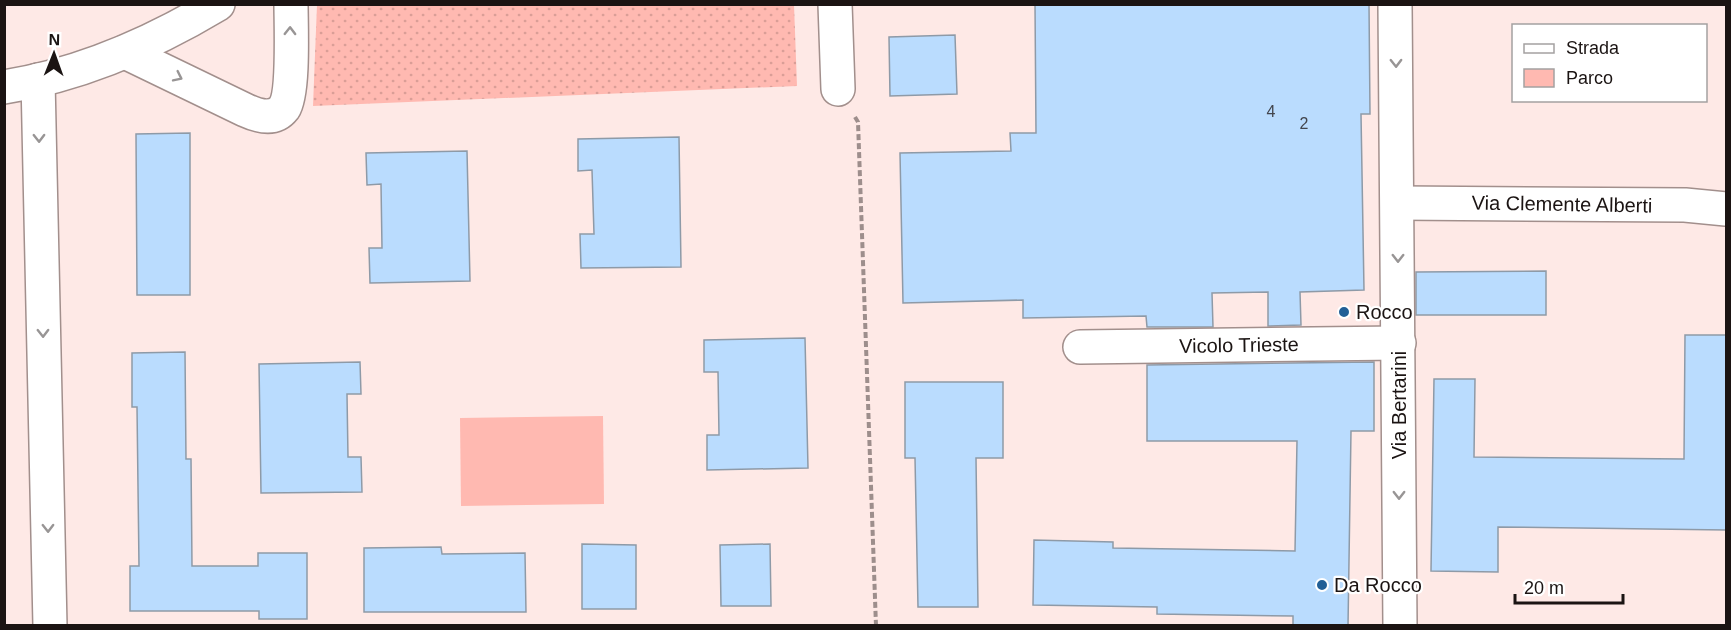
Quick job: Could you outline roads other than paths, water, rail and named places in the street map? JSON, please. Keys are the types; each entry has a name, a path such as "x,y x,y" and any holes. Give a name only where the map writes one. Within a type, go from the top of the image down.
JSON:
{"street":[{"path":"4,87 70,71 125,52 166,33 218,4"},
{"path":"125,52 254,114 271,116 284,109 289,94 291,4"},
{"path":"835,4 838,89"},
{"name":"Via Bertarini","path":"1395,4 1400,626"},
{"path":"38,80 50,626"},
{"name":"Via Clemente Alberti","path":"1398,203 1672,205 1726,209"},
{"name":"Vicolo Trieste","path":"1080,347 1399,343"}],"place":[{"name":"Rocco","path":"1344,312"},
{"name":"Da Rocco","path":"1322,585"}]}
